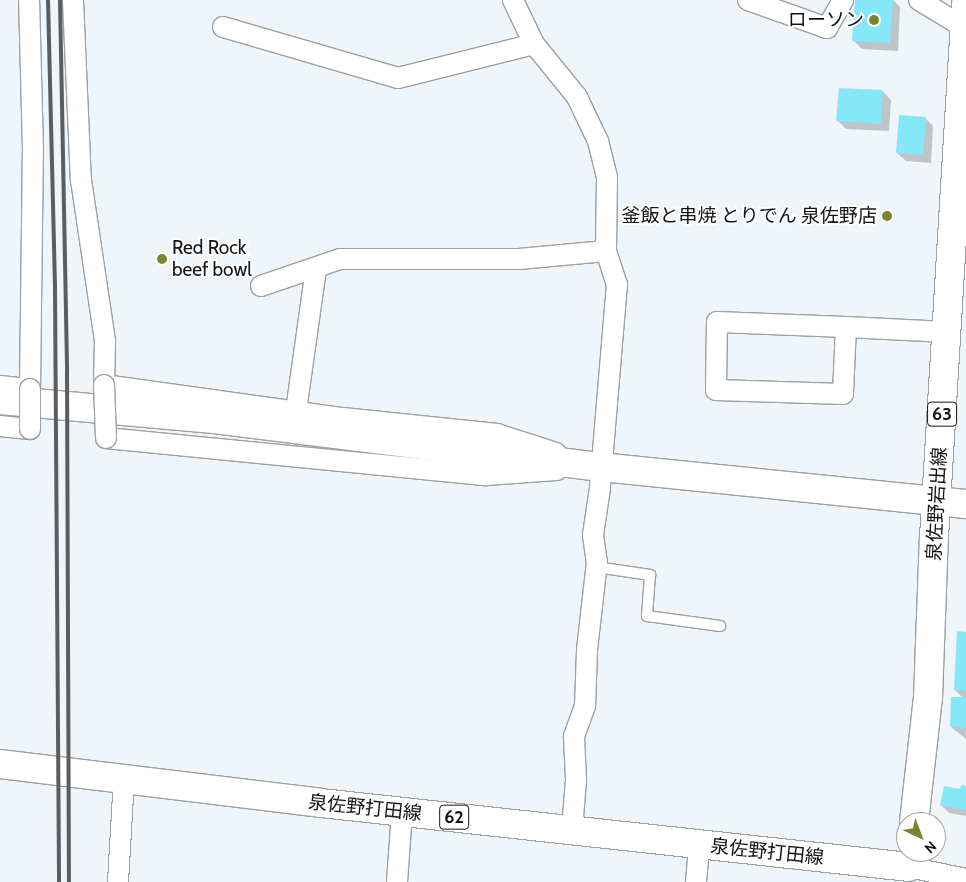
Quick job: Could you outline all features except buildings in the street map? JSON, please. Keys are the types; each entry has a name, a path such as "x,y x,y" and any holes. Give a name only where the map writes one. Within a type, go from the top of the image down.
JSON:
{"main road":[{"name":"泉佐野岩出線","path":"915,812 928,698 936,500 965,34"},
{"path":"0,400 222,420 601,467 966,504"},
{"name":"泉佐野打田線","path":"0,764 402,812 909,867"}],"street":[{"path":"0,426 30,429 33,150 29,0"},
{"path":"73,0 81,180 105,341 106,438 486,475 601,467"},
{"path":"514,0 534,44 577,97 598,140 608,177 606,251 617,284 593,535 596,567 587,650 585,706 574,737 576,780 572,830"},
{"path":"748,0 827,28 843,0"},
{"path":"919,0 965,34"},
{"path":"223,27 398,78 534,44"},
{"path":"261,286 340,259 519,259 606,251"},
{"path":"296,411 316,268"},
{"path":"846,327 843,394 716,390 717,322 846,327 947,332"},
{"path":"104,385 296,411 498,434 601,467"},
{"path":"0,386 30,389"},
{"path":"118,882 124,778"},
{"path":"397,882 402,812"},
{"path":"696,882 700,844"},
{"path":"909,867 966,879"}],"lane":[{"path":"596,567 650,575 647,616 720,626"}],"railway":[{"path":"48,0 55,288 59,882"},
{"path":"60,0 67,371 69,882"}],"place":[{"name":"ローソン","path":"874,20"},
{"name":"釜飯と串焼 とりでん 泉佐野店","path":"887,216"},
{"name":"Red Rock beef bowl","path":"162,259"}]}
